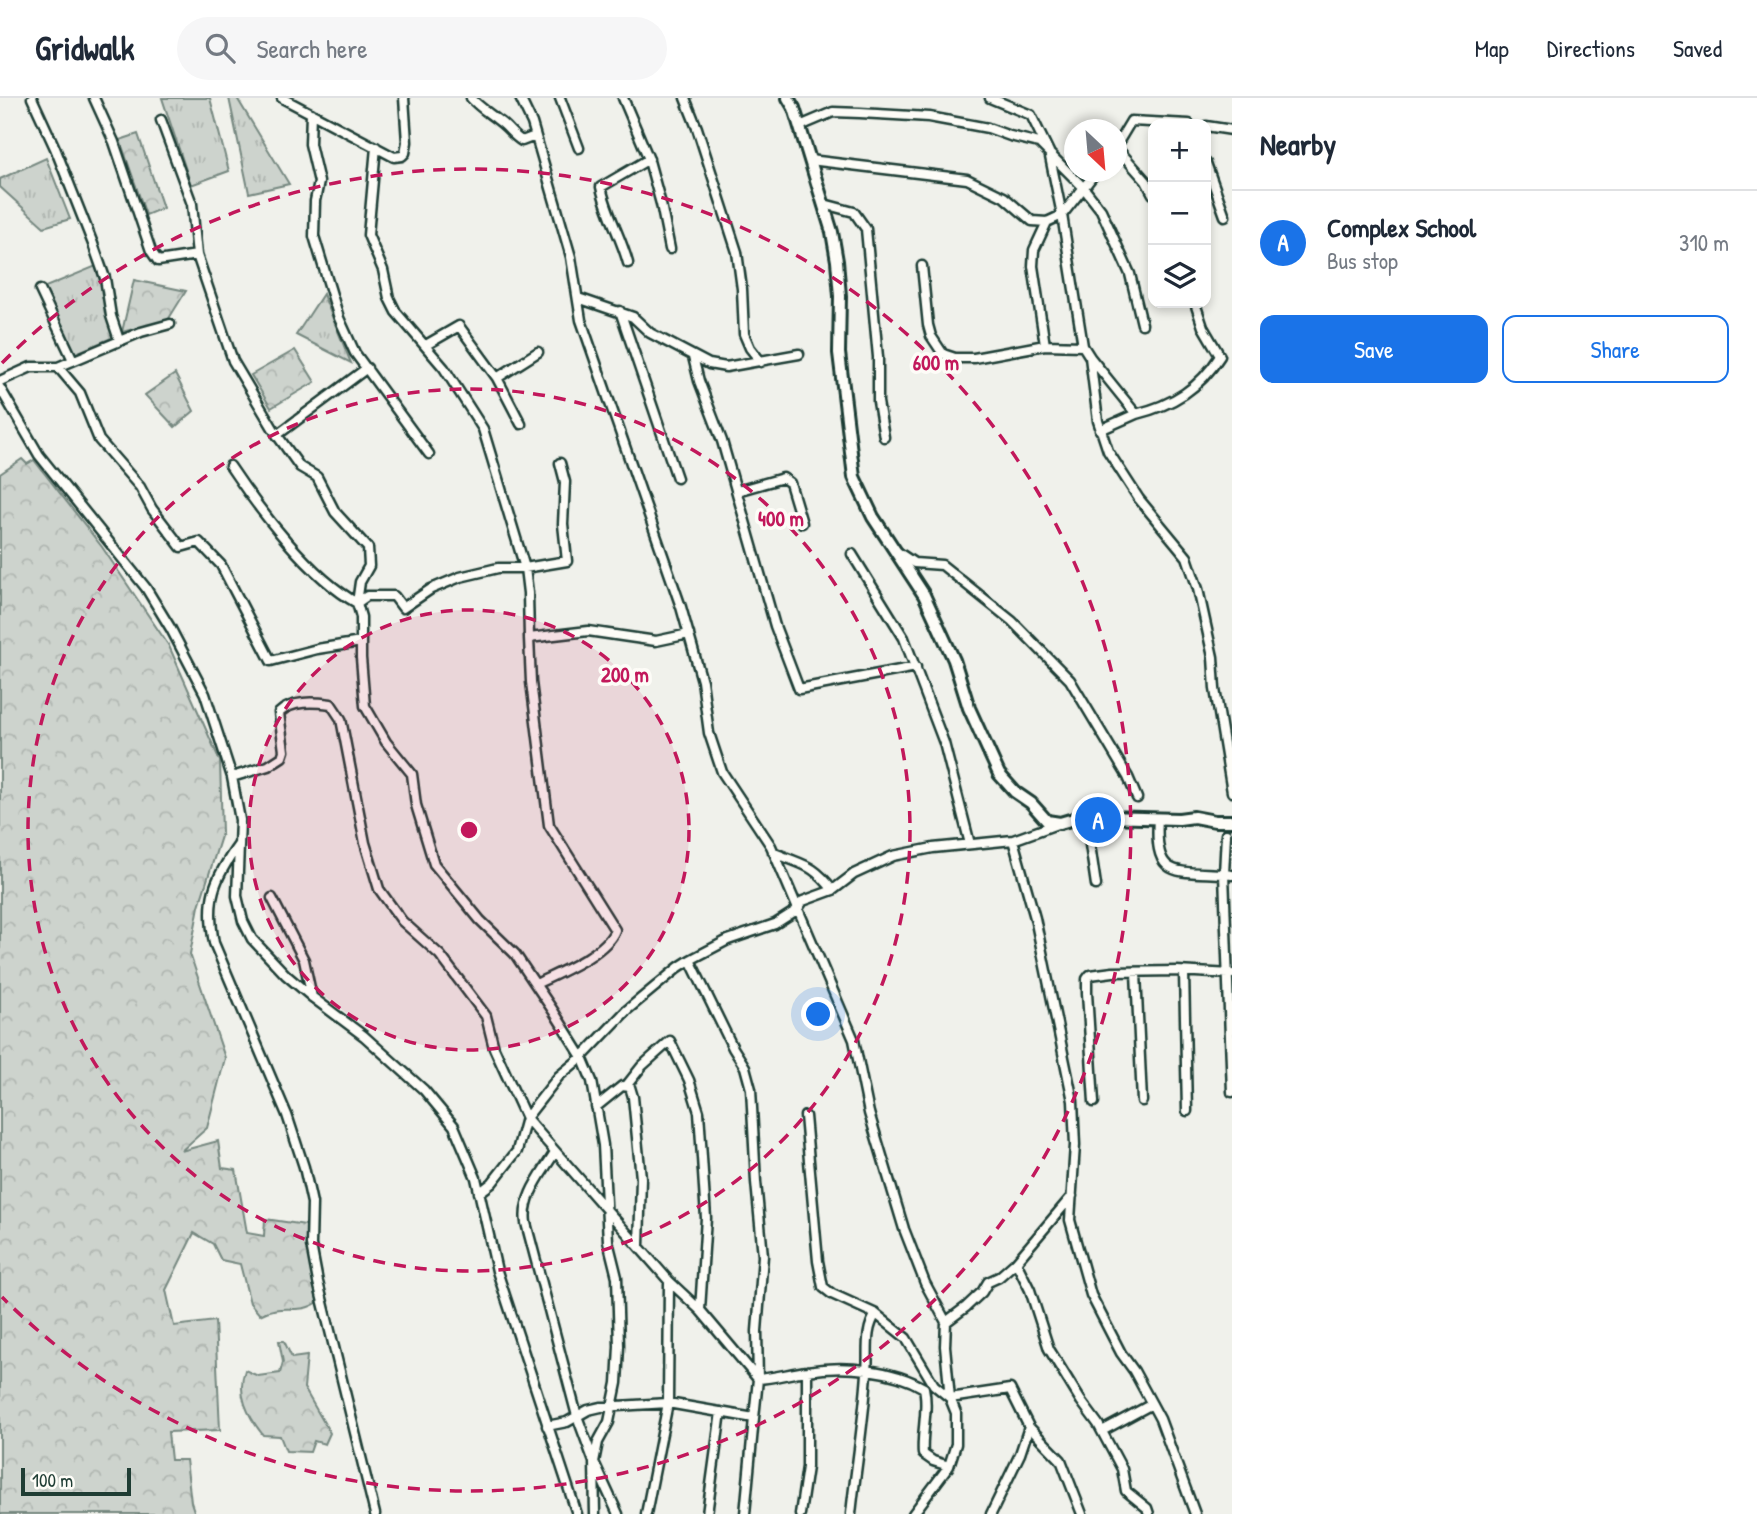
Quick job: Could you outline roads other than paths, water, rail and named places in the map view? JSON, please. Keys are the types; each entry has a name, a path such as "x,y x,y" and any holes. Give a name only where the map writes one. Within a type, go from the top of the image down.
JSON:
{"main road":[{"path":"788,98 800,127 832,232 840,296 839,353 854,477 861,497 919,586 954,660 969,708 999,774 1048,821 1060,823 1086,818 1194,817 1232,821"}],"street":[{"path":"32,98 93,244 105,278 111,316 120,340"},
{"path":"94,98 114,142 151,251 158,261 197,256"},
{"path":"282,98 394,157 405,153 407,142 404,98"},
{"path":"471,98 515,137 522,141 535,136"},
{"path":"520,98 535,136 571,257 581,320 689,634 702,681 709,733 722,772 771,846 854,1040 869,1114 904,1228 925,1283 946,1322 945,1346 950,1398 956,1413 956,1444 950,1466 913,1514"},
{"path":"560,98 579,148"},
{"path":"623,98 649,159 670,249"},
{"path":"685,98 737,253 744,334 750,348 761,362"},
{"path":"990,98 1034,118 1049,152 1083,346 1136,414"},
{"path":"800,127 832,112 929,117 988,128 1040,143 1083,187 1101,210 1130,274 1142,324"},
{"path":"311,113 310,144 319,182 315,201 314,236 339,318 355,353 429,454"},
{"path":"161,120 192,205 197,256 233,361 277,435 300,467 317,477 335,512 368,548 369,566 360,582 357,603 361,617 365,706 387,743 412,774 415,805 434,864 480,920 515,954 582,1058 592,1081 603,1145 608,1241 617,1277 619,1346 617,1382 609,1422 597,1442 594,1462 595,1514"},
{"path":"1127,128 1131,121 1148,122"},
{"path":"1211,127 1232,130"},
{"path":"376,147 368,235 383,270 389,298 396,313 444,368 483,429 525,568 531,682 549,825 615,930 611,939 597,950 536,984"},
{"path":"628,263 605,206 601,187 649,159"},
{"path":"1127,159 1148,185"},
{"path":"810,160 967,179 1004,197 1032,221 1048,222 1062,215 1087,182"},
{"path":"1211,177 1225,216"},
{"path":"824,204 854,212 866,229 878,357 878,402 884,437"},
{"path":"1045,345 1033,266 1034,250 1048,222"},
{"path":"922,266 928,325 931,336 943,354 955,358 974,358 1045,345 1083,346"},
{"path":"40,290 73,359"},
{"path":"579,298 632,317 650,332 709,364 726,367 799,354"},
{"path":"1101,430 1188,393 1211,370 1220,356 1203,327 1197,308"},
{"path":"620,311 677,478"},
{"path":"0,381 32,367 58,367 120,340 170,324"},
{"path":"426,345 459,326 497,378 521,424"},
{"path":"497,378 538,352"},
{"path":"693,357 699,381 722,441 775,626 799,689 916,667"},
{"path":"1090,357 1101,430 1108,451 1139,499 1187,557 1198,589 1213,657 1214,689 1232,792"},
{"path":"58,367 80,393 99,440 140,487 152,509 181,547 199,542 221,565 271,661 317,649 361,642"},
{"path":"277,435 366,369"},
{"path":"0,388 39,455 146,588 205,694 232,777 240,820 237,896 243,921 252,939 269,959 312,997 364,1036 424,1090 453,1126 476,1178 497,1271 577,1514"},
{"path":"357,603 367,596 394,596 403,608 430,589 460,577 498,568 525,568 567,561 563,524 565,482 560,463"},
{"path":"230,466 252,498 297,549 340,593 357,603"},
{"path":"737,491 783,478 790,483 802,523"},
{"path":"894,550 914,563 942,565 1012,621 1070,680 1118,760 1137,798"},
{"path":"852,554 904,638 916,667 944,743 970,844"},
{"path":"529,638 588,631 656,641 689,634"},
{"path":"232,777 268,766 282,757 284,751 279,713 285,706 311,702 331,704 341,719 365,843 379,889 402,921 440,955 486,1016 494,1048 526,1118 668,1281 700,1310 758,1379"},
{"path":"1086,818 1096,886"},
{"path":"1158,818 1160,856 1166,867 1175,872 1228,874"},
{"path":"479,1194 492,1183 517,1151 526,1118 559,1076 582,1058 627,1010 690,960 728,940 775,923 797,910 803,901 833,890 854,873 893,856 910,851 1013,840 1060,823"},
{"path":"1226,834 1232,1092"},
{"path":"1013,840 1035,918 1073,1101 1075,1145 1070,1220 1091,1295 1160,1419 1195,1514"},
{"path":"239,844 222,867 215,884 210,920 215,943 287,1115 310,1190 313,1257 375,1514"},
{"path":"773,852 804,863 815,870 833,890"},
{"path":"272,898 304,960 312,997"},
{"path":"690,960 745,1067 751,1089 763,1256 757,1331 758,1379 746,1514"},
{"path":"1094,1102 1087,979 1090,975 1184,972 1230,974"},
{"path":"1184,972 1187,1111"},
{"path":"1136,973 1142,1101"},
{"path":"597,1107 627,1085 642,1066 670,1041 689,1080 699,1112 706,1218 700,1310"},
{"path":"627,1085 633,1097 641,1178 639,1246"},
{"path":"806,1116 818,1261 823,1287 832,1294 877,1314 906,1338 934,1385 950,1398 1010,1389 1029,1427 1061,1460 1082,1514"},
{"path":"555,1152 530,1194 524,1210 577,1416 618,1514"},
{"path":"946,1322 982,1292 988,1282 999,1277 1016,1262 1072,1196"},
{"path":"1016,1262 1030,1290 1049,1349 1122,1469 1126,1491 1147,1508 1149,1514"},
{"path":"646,1514 668,1403 668,1281"},
{"path":"850,1514 868,1371 868,1341 872,1321 877,1314"},
{"path":"758,1379 838,1368 868,1371 914,1382 924,1388 927,1400 922,1437 923,1454 933,1461 950,1466"},
{"path":"800,1514 807,1467 807,1371"},
{"path":"547,1426 567,1422 588,1410 668,1403 754,1418"},
{"path":"1101,1432 1152,1404"},
{"path":"707,1514 721,1412"},
{"path":"991,1514 1020,1454 1029,1427"}],"place":[{"name":"Complex School","path":"1098,820"}]}
